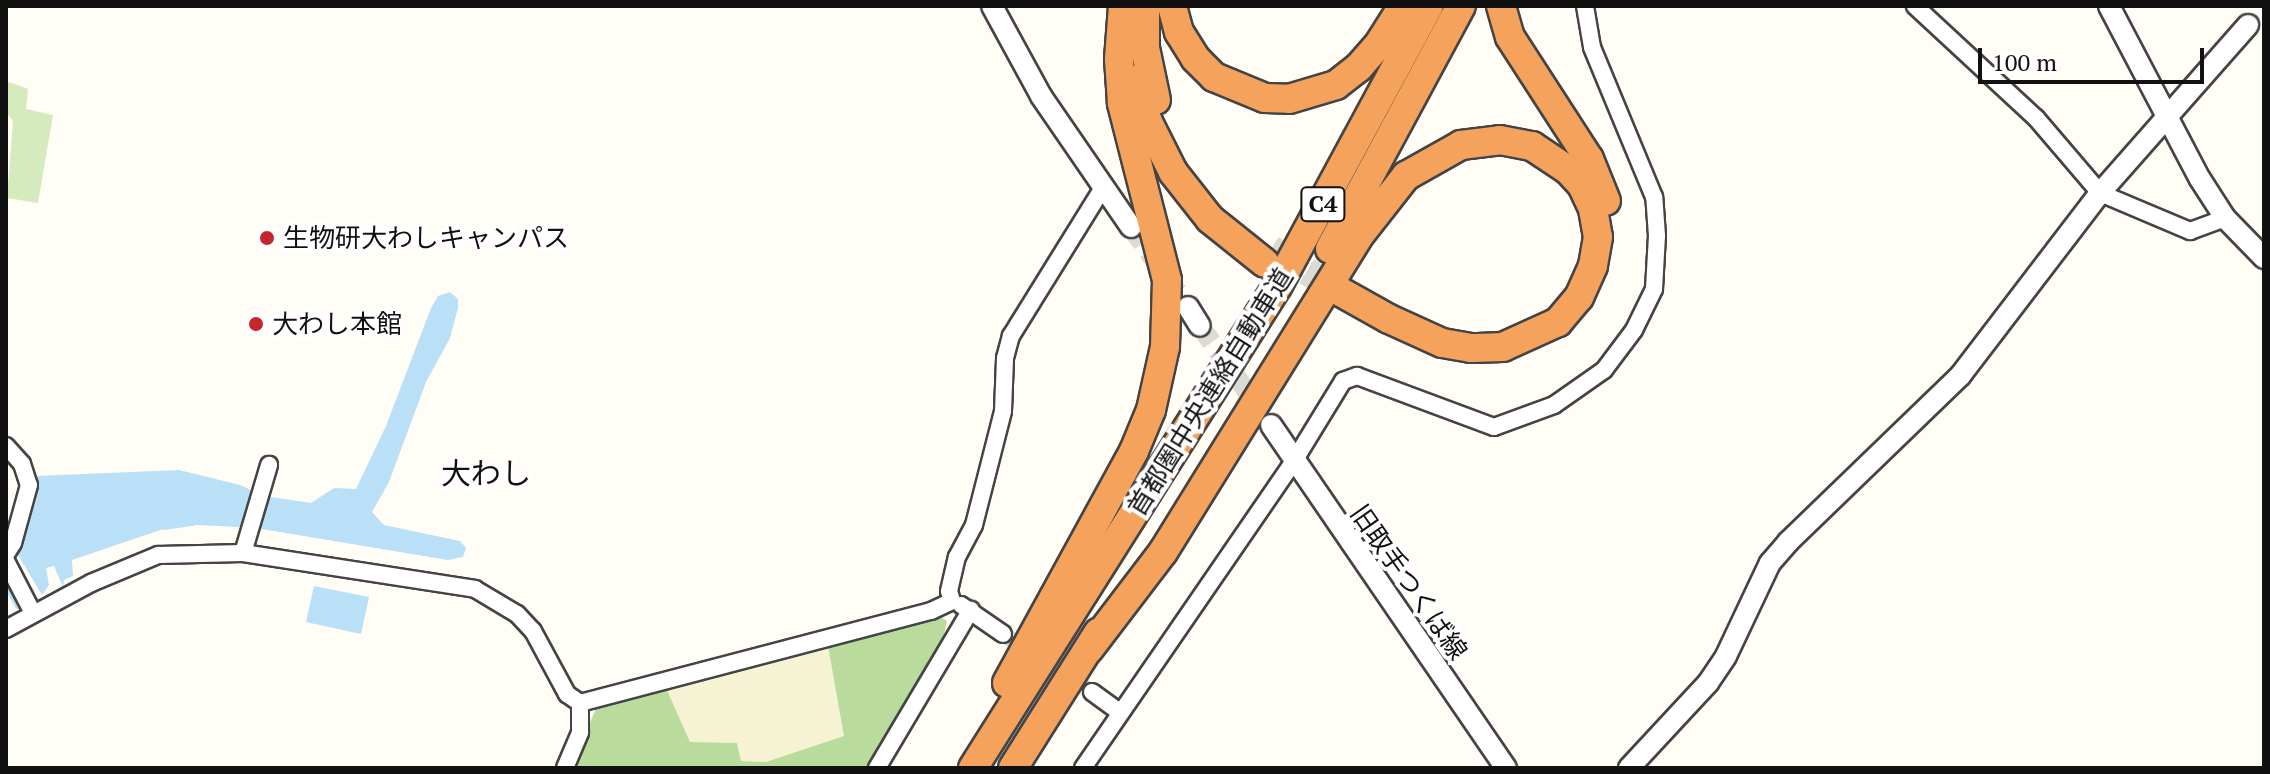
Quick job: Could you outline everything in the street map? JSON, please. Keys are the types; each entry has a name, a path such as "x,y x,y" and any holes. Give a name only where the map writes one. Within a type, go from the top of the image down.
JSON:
{"highway":[{"path":"1126,6 1138,94 1159,147 1192,199 1229,237 1268,256 1212,200 1173,142 1152,85 1145,48 1145,6"},
{"path":"961,768 1111,497 1151,410 1158,385 1165,347 1167,280 1122,103 1119,59 1126,6"},
{"path":"1172,6 1179,32 1195,58 1214,77 1265,98 1289,99 1336,85 1359,67 1379,44 1403,6"},
{"name":"首都圏中央連絡自動車道","path":"973,768 1278,285 1429,6"},
{"name":"首都圏中央連絡自動車道","path":"1013,768 1287,324 1372,176 1461,6"},
{"path":"1089,649 1163,552 1358,237 1406,176 1461,145 1500,140 1532,146 1568,170 1582,185 1593,209 1598,237 1593,266 1579,297 1558,322 1503,347 1471,348 1442,343 1329,293 1417,348 1465,363 1493,364 1551,349 1575,328 1592,304 1607,275 1613,243 1610,214 1589,159 1528,69 1510,37 1501,6"}],"street":[{"path":"992,6 1041,96 1131,227"},
{"path":"1083,768 1294,461 1343,381 1357,376 1494,427 1554,405 1604,370 1634,330 1654,289 1657,236 1654,197 1592,47 1585,6"},
{"path":"1915,6 2036,118 2100,193 2190,231 2225,218"},
{"path":"2109,6 2225,218 2264,258"},
{"path":"1629,768 1708,683 1726,656 1770,563 1960,376 2100,193 2248,25"},
{"path":"1003,634 971,610 952,601 949,591 957,557 974,525 1003,411 1005,358 1011,336 1104,186"},
{"path":"1188,307 1200,326"},
{"name":"旧取手つくば線","path":"1271,425 1506,768"},
{"path":"6,446 22,464 29,485 13,543 6,554"},
{"path":"245,545 269,465"},
{"path":"6,629 104,577 158,555 245,545 475,589 517,614 533,631 567,694 580,703 931,611 952,601"},
{"path":"6,561 33,613"},
{"path":"877,768 971,610"},
{"path":"1092,692 1120,712"},
{"path":"565,768 580,732 580,703"}],"shaded area":[{"path":"828,646 845,736 766,762 741,761 737,743 690,742 666,688"}],"green space":[{"path":"6,81 28,89 26,109 53,115 38,203 7,198 13,121 6,112"},
{"path":"938,615 947,621 942,644 868,768 571,768 597,706 666,688 690,742 737,743 741,761 766,762 844,736 828,646"}],"water":[{"path":"450,292 458,299 458,308 450,338 426,382 389,482 372,512 384,525 460,541 466,548 463,557 448,560 256,528 178,524 72,560 73,576 64,580 63,587 54,566 46,568 49,585 42,595 18,555 38,489 36,476 179,470 240,485 264,496 311,503 334,488 356,489 386,426 431,308 438,296"},
{"path":"314,586 369,597 361,634 306,622"}],"waterway":[{"path":"163,527 193,523"},
{"path":"6,586 17,606"}],"tunnel":[{"path":"1131,227 1188,307"},
{"path":"1271,249 1332,287"},
{"path":"1200,326 1271,425"},
{"path":"1003,634 1092,692"}],"place":[{"name":"生物研大わしキャンパス","path":"267,238"},
{"name":"大わし本館","path":"256,324"}],"district":[{"name":"大わし","path":"486,473"}]}
